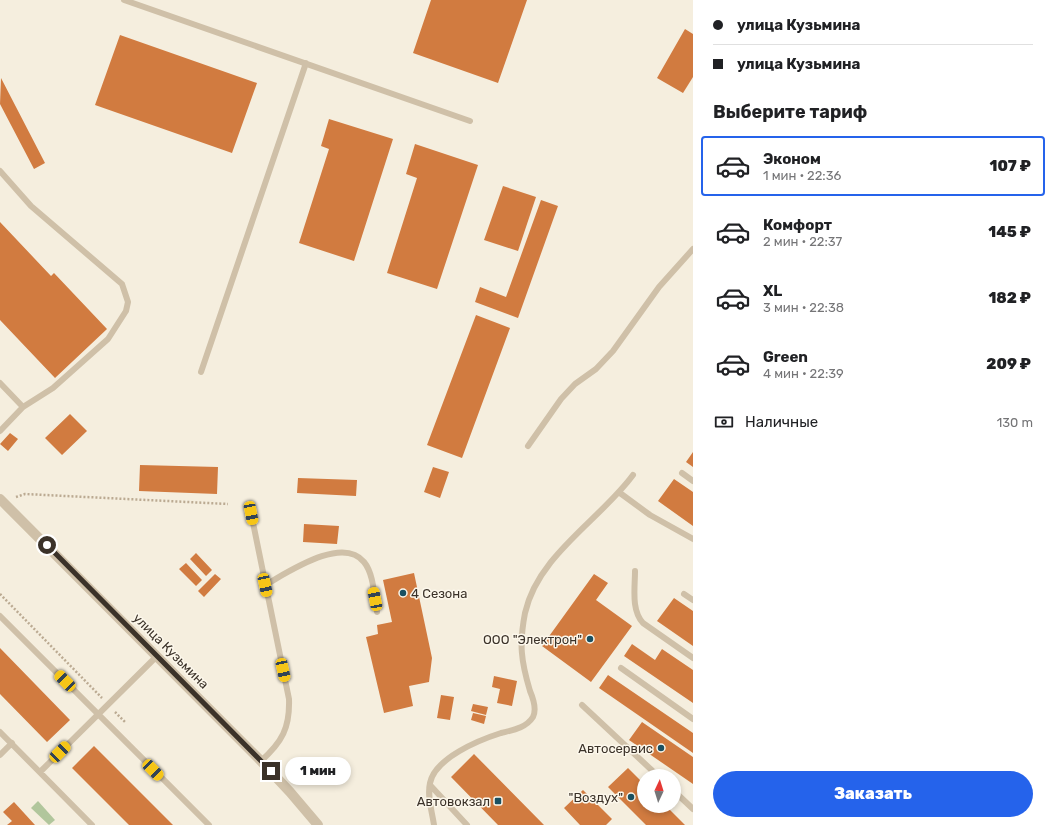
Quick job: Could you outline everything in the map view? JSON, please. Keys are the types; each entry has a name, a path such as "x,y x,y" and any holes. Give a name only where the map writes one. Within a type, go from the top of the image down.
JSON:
{"street":[{"name":"улица Кузьмина","path":"1,500 261,761 318,825"}],"lane":[{"path":"124,0 470,120"},
{"path":"200,372 306,63"},
{"path":"0,171 31,206 122,284 128,302 122,319 108,339 53,388 23,407 0,431"},
{"path":"528,446 561,399 576,384 596,369 613,351 659,287 693,249"},
{"path":"0,383 23,407"},
{"path":"682,473 693,481"},
{"path":"434,825 429,796 430,785 435,771 448,759 478,741 522,727 533,716 535,708 523,667 521,652 526,612 530,599 547,568 563,548 574,535 620,493 633,475"},
{"path":"620,493 650,515 693,539"},
{"path":"251,513 289,699 289,711 282,739 261,761"},
{"path":"265,585 319,556 351,553 364,562 369,572 377,612"},
{"path":"635,571 635,605 638,618 693,658"},
{"path":"684,594 693,600"},
{"path":"0,616 209,825"},
{"path":"41,772 157,656"},
{"path":"621,668 693,719"},
{"path":"582,705 651,769"},
{"path":"0,732 92,825"},
{"path":"0,755 12,743"},
{"path":"430,785 467,825"},
{"path":"681,798 693,809"}],"path":[{"path":"1,500 25,494 228,504"},
{"path":"0,594 125,722"}],"green space":[{"path":"38,801 55,820 49,825 31,808"}],"building":[{"path":"431,0 527,0 498,83 413,53"},
{"path":"685,29 693,34 693,77 683,93 657,78"},
{"path":"120,35 257,83 232,153 95,105"},
{"path":"1,78 45,163 34,169 0,104"},
{"path":"329,119 393,139 354,261 299,243 329,149 321,146"},
{"path":"415,144 478,165 437,289 387,273 417,178 406,174"},
{"path":"503,186 536,197 518,251 484,240"},
{"path":"541,200 558,206 518,318 475,302 480,287 506,297"},
{"path":"0,222 51,276 54,273 107,329 55,378 0,320"},
{"path":"476,315 510,328 462,458 427,445"},
{"path":"70,414 87,431 62,455 45,438"},
{"path":"10,433 18,439 8,451 0,444"},
{"path":"693,452 693,467 686,462"},
{"path":"140,465 218,467 217,494 139,491"},
{"path":"433,467 449,472 440,498 424,492"},
{"path":"298,478 357,480 356,496 297,493"},
{"path":"674,479 693,492 693,526 658,501"},
{"path":"304,524 339,526 337,544 303,542"},
{"path":"196,553 212,570 206,576 190,559"},
{"path":"186,563 202,580 196,586 179,569"},
{"path":"414,573 432,658 429,682 409,686 413,706 384,713 366,637 378,634 377,625 392,622 383,580"},
{"path":"215,574 221,579 204,597 198,591"},
{"name":"ООО \"Электрон\"","path":"594,574 608,583 596,600 632,626 591,682 542,646"},
{"path":"674,598 693,611 693,646 657,621"},
{"path":"632,644 655,660 662,649 693,670 693,703 624,656"},
{"path":"0,648 70,720 47,742 0,694"},
{"path":"608,675 693,733 693,753 599,688"},
{"path":"494,676 517,681 512,706 497,703 500,689 492,687"},
{"path":"441,695 454,697 450,720 437,718"},
{"path":"473,704 488,707 486,715 471,711"},
{"path":"473,713 486,716 484,724 471,720"},
{"name":"Автосервис","path":"642,722 693,757 693,784 681,776 681,769 671,769 629,740"},
{"path":"94,746 173,825 129,825 72,768"},
{"name":"Автовокзал","path":"474,754 544,825 498,825 451,777"},
{"name":"\"Воздух\"","path":"628,768 637,777 637,813 673,813 685,825 646,825 608,787"},
{"path":"583,790 612,819 606,825 580,825 564,808"},
{"path":"14,802 35,825 7,825 12,821 3,812"}],"place":[{"name":"4 Сезона","path":"403,593"},
{"name":"ООО \"Электрон\"","path":"590,639"},
{"name":"Автосервис","path":"661,748"},
{"name":"\"Воздух\"","path":"631,797"},
{"name":"Автовокзал","path":"498,801"}],"route":[{"path":"47,545 271,771"}]}
